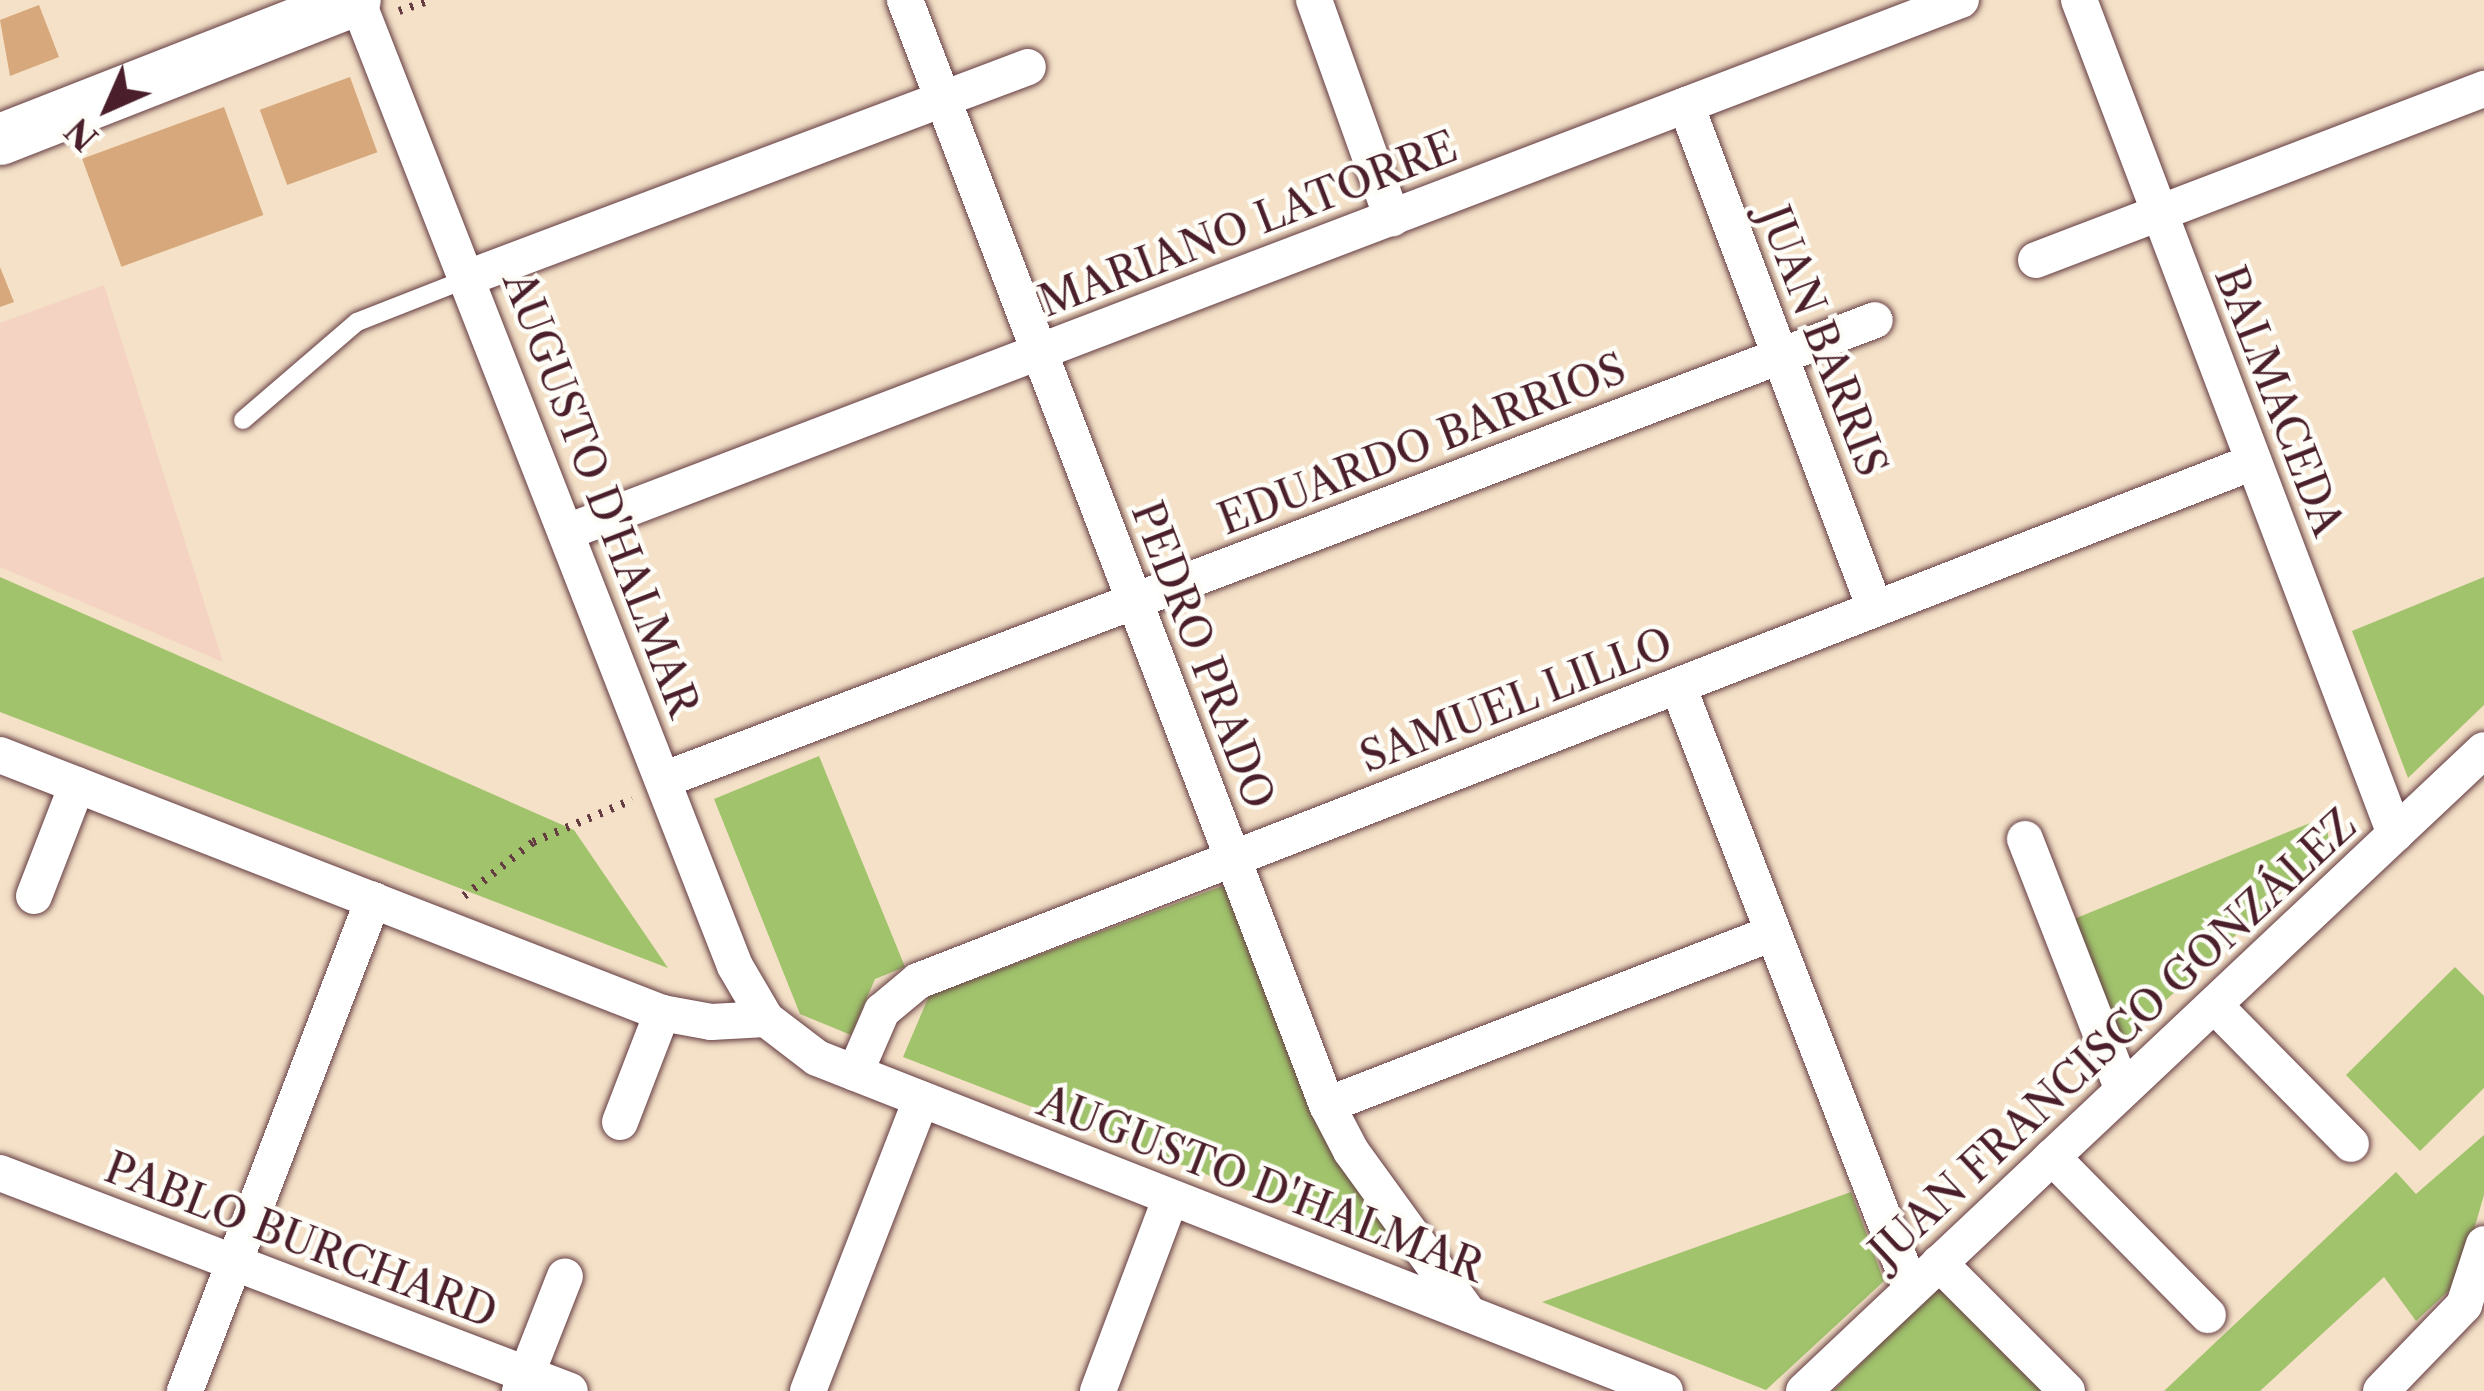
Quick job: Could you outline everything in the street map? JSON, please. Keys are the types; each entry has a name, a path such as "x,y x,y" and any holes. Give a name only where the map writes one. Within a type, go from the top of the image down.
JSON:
{"main road":[{"path":"0,139 356,0"}],"street":[{"name":"AUGUSTO D'HALMAR","path":"356,0 470,278 735,966 766,1019 817,1058 1665,1391"},
{"name":"PEDRO PRADO","path":"905,0 1328,1105 1352,1151 1470,1314"},
{"path":"1314,0 1392,218"},
{"name":"MARIANO LATORRE","path":"567,532 1961,0"},
{"name":"BALMACEDA","path":"2079,0 2395,834"},
{"path":"470,278 1028,67"},
{"path":"2036,260 2484,89"},
{"name":"JUAN BARRIS","path":"1686,105 1875,609"},
{"name":"EDUARDO BARRIOS","path":"663,780 1876,320"},
{"name":"SAMUEL LILLO","path":"855,1073 882,1011 918,981 2253,462"},
{"path":"1678,686 1911,1289"},
{"name":"JUAN FRANCISCO GONZÁLEZ","path":"1804,1391 2484,750"},
{"path":"0,755 662,1013 711,1022 766,1019"},
{"path":"34,896 77,785"},
{"path":"2025,839 2123,1090"},
{"path":"184,1391 373,900"},
{"path":"1328,1105 1774,933"},
{"path":"2214,1005 2351,1144"},
{"path":"620,1122 662,1013"},
{"path":"808,1391 921,1099"},
{"path":"2052,1157 2208,1315"},
{"name":"PABLO BURCHARD","path":"0,1173 234,1262 523,1383 570,1391"},
{"path":"1098,1391 1171,1197"},
{"path":"2381,1391 2474,1315 2484,1244"},
{"path":"1939,1263 2067,1391"},
{"path":"523,1383 565,1276"}],"lane":[{"path":"243,420 357,322 470,278"}],"path":[{"path":"430,923 533,842 618,809 663,780"}],"shaded area":[{"path":"104,285 223,662 0,567 0,323"}],"green space":[{"path":"0,577 574,830 668,968 0,712"},
{"path":"2484,577 2484,705 2408,778 2352,631"},
{"path":"819,756 905,967 875,979 851,1035 800,1014 714,799"},
{"path":"2325,817 2330,847 2120,1043 2069,921"},
{"path":"1228,884 1412,1254 903,1057 929,996"},
{"path":"2455,967 2484,996 2484,1088 2420,1151 2346,1075"},
{"path":"2484,1135 2484,1195 2459,1281 2416,1321 2384,1277 2260,1391 2164,1391 2396,1172 2416,1194"},
{"path":"1851,1192 1884,1281 1766,1390 1542,1302"},
{"path":"1939,1286 2043,1391 1833,1391"}],"building":[{"path":"39,5 59,57 10,76 0,20"},
{"path":"350,77 377,152 287,185 260,110"},
{"path":"224,107 263,215 121,267 82,159"},
{"path":"0,267 14,302 0,307"}]}
